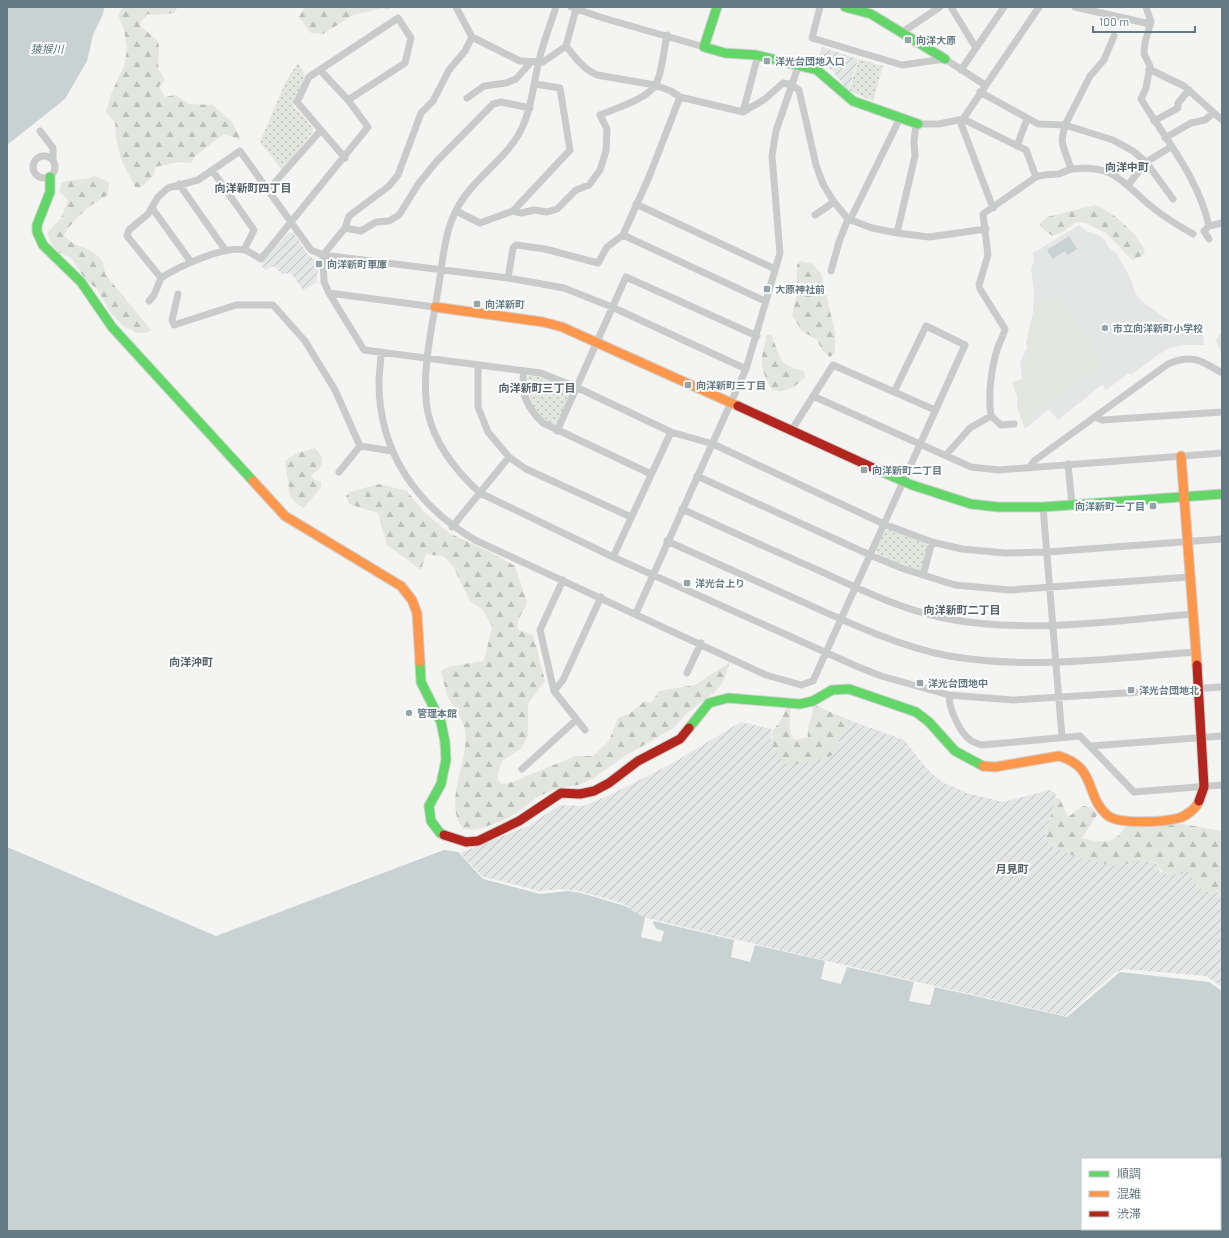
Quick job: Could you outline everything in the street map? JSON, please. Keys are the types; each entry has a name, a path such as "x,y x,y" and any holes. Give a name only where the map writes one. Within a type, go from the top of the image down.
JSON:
{"street":[{"path":"456,7 472,37 504,55 520,61 535,63 543,62 566,46 573,8 725,53 758,55 799,64 817,70 826,76 841,92 853,101 917,124 961,120 1026,150 1036,177"},
{"path":"556,7 535,63 535,84 530,108 521,131 512,145 470,188 456,211 447,236 435,307 426,386 428,412 436,436 449,460 480,493 613,557 825,652 881,676 949,695 1013,700 1222,687"},
{"path":"704,47 717,7"},
{"path":"820,7 812,38 902,65 945,59"},
{"path":"845,7 856,8 871,14 985,84"},
{"path":"901,33 940,7"},
{"path":"951,7 976,48"},
{"path":"961,70 1004,7"},
{"path":"961,120 1039,7"},
{"path":"1075,7 1150,24"},
{"path":"1146,7 1150,24 1145,42 1144,54 1149,68 1146,88 1141,99 1196,186 1206,212 1209,226"},
{"path":"345,158 297,102 309,77 398,18 411,38 405,63 348,100"},
{"path":"513,211 521,213 534,210 547,212 557,209 576,190 589,186 600,170 606,151 607,129 600,115 637,99 647,93 655,85 667,36"},
{"path":"1072,169 1063,146 1062,139 1065,125 1090,76 1104,60 1114,36"},
{"path":"472,37 465,51 449,70 433,102 420,113 398,175 389,186 348,216 345,228 323,255 324,282 328,293 364,350 540,373 576,387 671,432 713,444 884,524 932,542 962,549 1005,553 1047,552 1222,539"},
{"path":"566,46 579,62 589,71 597,75 655,85 671,91 680,97 743,112 765,99 783,83 792,85 799,90 816,165 823,184 834,202 849,219 897,234 941,237 986,229"},
{"path":"743,112 758,55"},
{"path":"468,98 484,86 516,80 535,63"},
{"path":"636,613 652,574 713,444 746,369 757,336 765,301 780,253 772,156 776,131 799,64"},
{"path":"1149,68 1189,90 1202,100 1213,113 1222,120"},
{"path":"149,301 154,295 161,278 191,262 226,251 244,250 261,259 345,158 368,127 348,100 321,70"},
{"path":"456,211 480,223 513,211 570,150 560,88 535,84"},
{"path":"1154,121 1178,108 1178,103 1189,90"},
{"path":"980,92 1038,124 1065,125 1113,140 1146,162 1173,199"},
{"path":"508,278 513,248 516,245 545,249 598,263 607,247 623,235 680,97"},
{"path":"345,228 361,231 376,222 389,221 399,215 419,183 437,161 493,104 501,102 530,108"},
{"path":"1165,138 1191,123 1205,120 1213,113"},
{"path":"831,271 839,242 849,219 900,118"},
{"path":"1017,146 1027,119"},
{"path":"961,120 993,208"},
{"path":"897,234 915,156 914,141 917,124"},
{"path":"269,190 321,130"},
{"path":"40,132 53,148 52,159 56,167 54,174 50,177 44,179 38,177 34,171 34,163 38,157 46,156 52,159"},
{"path":"1128,185 1146,162 1171,147"},
{"path":"161,278 127,236 129,230 152,208 158,197 168,188 198,180 240,151 310,250 323,255 508,278 564,288 612,307 746,369"},
{"path":"1014,424 1001,425 991,416 989,390 997,351 1005,329 979,285 988,255 983,214 1036,177 1046,174 1057,174 1072,169 1104,170 1115,174 1166,218 1193,234"},
{"path":"212,170 254,230 244,250"},
{"path":"50,177 51,191 38,218 37,232 42,243 49,252 64,264 95,298 112,327 285,516 388,577 401,586 412,600 419,624 421,682 429,701 441,722 445,742 446,760 442,784 429,806 431,821 440,833 466,842 478,841 519,821 561,793 580,794 594,791 609,783 638,760 680,739 705,707 719,699 728,698 801,704 815,700 828,690 838,687 849,689 916,712 929,722 955,751 984,766 995,767 1059,756 1068,757 1082,767 1101,809 1108,817 1120,821 1179,818 1187,814 1198,804 1204,787 1202,738 1186,541 1181,456"},
{"path":"179,184 226,251"},
{"path":"815,215 834,202"},
{"path":"636,204 775,269"},
{"path":"152,208 191,262"},
{"path":"1210,239 1204,231 1209,226 1222,223"},
{"path":"623,235 765,301"},
{"path":"557,431 626,277 757,336"},
{"path":"328,293 543,322 562,327 903,481 934,494 971,504 998,507 1043,507 1222,494"},
{"path":"178,294 172,320 174,325 236,305 273,305 306,340 335,390 360,446"},
{"path":"381,352 379,383 382,412 392,451 409,482 429,507 452,527 475,540 766,674 801,685 813,681 965,345 926,326 894,392"},
{"path":"1030,467 1039,457 1168,364 1178,360 1191,358 1205,363 1222,373"},
{"path":"478,365 478,407 488,432 509,457 526,469 631,517"},
{"path":"791,431 833,365 935,410"},
{"path":"524,371 522,390 525,400 536,417 543,423 557,431 651,474"},
{"path":"813,396 971,466 984,469 1222,453"},
{"path":"1095,417 1102,420 1222,412"},
{"path":"946,455 970,428 991,416"},
{"path":"613,557 671,432"},
{"path":"360,446 392,451"},
{"path":"339,472 360,446"},
{"path":"452,527 509,457"},
{"path":"1068,464 1072,505"},
{"path":"697,476 870,555 922,575 955,585 1010,590 1190,577"},
{"path":"1043,507 1047,552 1048,588 1062,737"},
{"path":"682,509 855,587 904,607 953,620 1003,626 1052,626 1192,614"},
{"path":"667,541 841,620 889,639 948,656 1010,662 1056,663 1196,652"},
{"path":"922,575 932,542"},
{"path":"562,580 540,630 554,691 585,730"},
{"path":"554,691 563,680 601,597"},
{"path":"687,673 701,643"},
{"path":"949,695 949,703 962,732 971,741 982,745 1080,736 1134,792 1222,786"},
{"path":"522,769 576,720"},
{"path":"1091,746 1222,736"}],"shaded area":[{"path":"822,47 858,59 848,91 832,70 817,64"},
{"name":"市立向洋新町小学校","path":"1079,225 1087,231 1100,236 1105,240 1107,246 1117,254 1130,278 1136,294 1141,301 1186,332 1199,325 1203,333 1204,345 1183,345 1170,348 1159,354 1131,375 1129,373 1106,390 1102,385 1058,420 1049,409 1025,429 1017,408 1017,396 1012,383 1022,378 1020,362 1027,348 1026,343 1033,312 1034,291 1031,269 1034,261 1033,253"},
{"path":"293,232 308,255 319,262 316,283 303,290 291,273 282,274 275,267 265,270 261,265 288,233"},
{"path":"849,720 904,740 928,770 942,782 967,793 1003,802 1050,790 1055,793 1056,798 1045,836 1052,846 1076,857 1134,861 1144,860 1157,864 1160,872 1188,872 1193,878 1197,887 1206,891 1222,893 1222,987 1206,976 1124,969 1115,973 1065,1016 643,917 622,903 579,891 560,889 539,891 482,876 460,853 528,826 560,805 583,806 608,796 673,763 741,722 771,729 771,740 831,755"}],"green space":[{"path":"123,7 178,7 174,13 156,15 147,14 139,25 157,40 159,45 159,70 165,80 159,86 165,97 175,95 189,104 213,105 232,122 241,140 224,134 195,156 191,163 179,162 155,167 154,175 141,187 135,187 121,159 116,137 115,122 106,112 112,92 125,64 127,47 124,30 118,15"},
{"path":"305,7 392,7 388,10 383,8 353,15 323,34 311,33 299,17"},
{"path":"859,59 883,66 873,101 849,91"},
{"path":"298,63 305,75 293,105 313,128 313,132 282,170 260,142 285,83"},
{"path":"95,176 109,182 108,195 83,212 72,223 64,235 73,243 93,252 103,262 105,274 151,330 145,333 136,333 131,329 125,328 111,313 97,289 86,280 71,258 58,252 51,243 47,233 61,218 68,200 60,192 61,183"},
{"path":"1095,205 1103,208 1123,223 1145,250 1143,255 1134,260 1131,259 1106,233 1084,222 1077,222 1063,232 1053,236 1044,230 1040,224 1047,217"},
{"path":"801,261 813,264 821,273 835,332 835,353 830,357 823,351 817,340 802,331 792,315 796,299 797,265"},
{"path":"1060,298 1103,366 1067,389 1024,423 1014,384 1024,379 1023,364 1029,348 1028,342 1037,303"},
{"path":"1222,331 1222,355 1216,340"},
{"path":"771,334 784,363 795,369 804,371 805,377 790,389 782,391 772,390 765,375 762,357 767,335"},
{"path":"530,374 545,377 572,390 557,423 553,425 537,413 531,405 526,391 526,382"},
{"path":"315,448 321,456 322,463 319,469 311,475 314,480 321,482 321,487 304,508 297,504 290,496 285,461 297,453"},
{"path":"379,484 407,491 424,512 449,533 494,554 515,566 527,602 518,622 518,630 533,635 545,681 528,704 528,736 522,748 502,761 497,776 500,783 504,784 512,782 576,756 593,756 609,741 618,718 629,714 645,701 651,703 659,691 695,685 730,662 723,682 715,692 687,713 674,728 623,757 596,777 578,785 556,789 539,796 515,814 502,821 476,830 463,829 457,818 455,806 458,781 464,755 465,730 460,717 448,697 441,670 451,666 484,661 492,627 483,610 470,601 454,568 443,556 426,554 421,570 387,545 378,513 349,504 346,496 350,492"},
{"path":"889,529 927,544 928,547 923,568 919,571 878,554 876,550 885,531"},
{"path":"812,704 849,720 832,755 827,758 787,766 780,759 775,750 772,731 780,722 787,707 790,706 790,731 794,740 808,737 808,728 813,708"},
{"path":"1056,798 1060,799 1068,817 1083,806 1091,807 1097,815 1082,838 1089,840 1112,840 1121,833 1125,827 1182,824 1222,831 1222,893 1202,890 1194,883 1188,872 1174,875 1166,874 1157,863 1144,860 1115,866 1076,857 1052,846 1045,836"}],"water":[{"name":"猿猴川","path":"7,7 104,7 103,14 93,35 87,61 65,99 7,145"},
{"path":"1069,236 1077,249 1068,255 1065,251 1053,259 1047,250"},
{"path":"7,847 216,936 444,850 458,852 483,879 540,894 568,891 581,893 625,906 645,918 641,937 661,942 664,931 657,929 653,924 654,921 734,940 731,957 750,962 755,945 825,961 821,979 841,984 847,967 914,982 909,1001 930,1005 935,987 1067,1017 1120,972 1209,982 1222,991 1221,1213 1221,1158 1081,1158 1081,1230 1218,1231 7,1231"}],"traffic: fast":[{"path":"717,7 704,47 725,53 756,55 817,70 853,101 918,124"},
{"path":"845,7 871,14 945,59"},
{"path":"50,177 50,192 37,225 37,232 43,245 81,282 112,327 253,481"},
{"path":"880,471 912,485 971,504 998,507 1043,507 1222,494"},
{"path":"420,662 421,682 441,722 445,742 446,760 441,784 429,806 431,821 440,833 444,835"},
{"path":"689,728 709,703 728,698 800,704 813,701 832,690 849,689 916,712 929,722 955,751 983,766"}],"traffic: slow":[{"path":"435,307 543,322 562,327 738,406"},
{"path":"1181,456 1197,665"},
{"path":"253,481 285,516 401,586 412,600 417,613 420,662"},
{"path":"983,766 995,767 1059,756 1071,761 1079,767 1085,774 1100,807 1107,815 1121,820 1142,822 1163,821 1179,818 1191,811 1199,801"}],"traffic: jam":[{"path":"738,406 880,471"},
{"path":"1197,665 1204,787 1199,801"},
{"path":"444,835 466,842 478,841 519,821 561,793 580,794 594,791 609,783 638,761 680,739 689,728"}],"place":[{"name":"向洋大原","path":"908,40"},
{"name":"洋光台団地入口","path":"767,61"},
{"name":"向洋新町車庫","path":"319,264"},
{"name":"大原神社前","path":"767,289"},
{"name":"向洋新町","path":"477,304"},
{"name":"市立向洋新町小学校","path":"1105,328"},
{"name":"向洋新町三丁目","path":"688,385"},
{"name":"向洋新町二丁目","path":"864,470"},
{"name":"向洋新町一丁目","path":"1153,506"},
{"name":"洋光台上り","path":"687,583"},
{"name":"洋光台団地中","path":"920,683"},
{"name":"洋光台団地北","path":"1131,690"},
{"name":"管理本館","path":"409,713"}],"district":[{"name":"向洋中町","path":"1127,167"},
{"name":"向洋新町四丁目","path":"253,188"},
{"name":"向洋新町三丁目","path":"537,388"},
{"name":"向洋新町二丁目","path":"962,610"},
{"name":"向洋沖町","path":"191,662"},
{"name":"月見町","path":"1012,869"}]}
